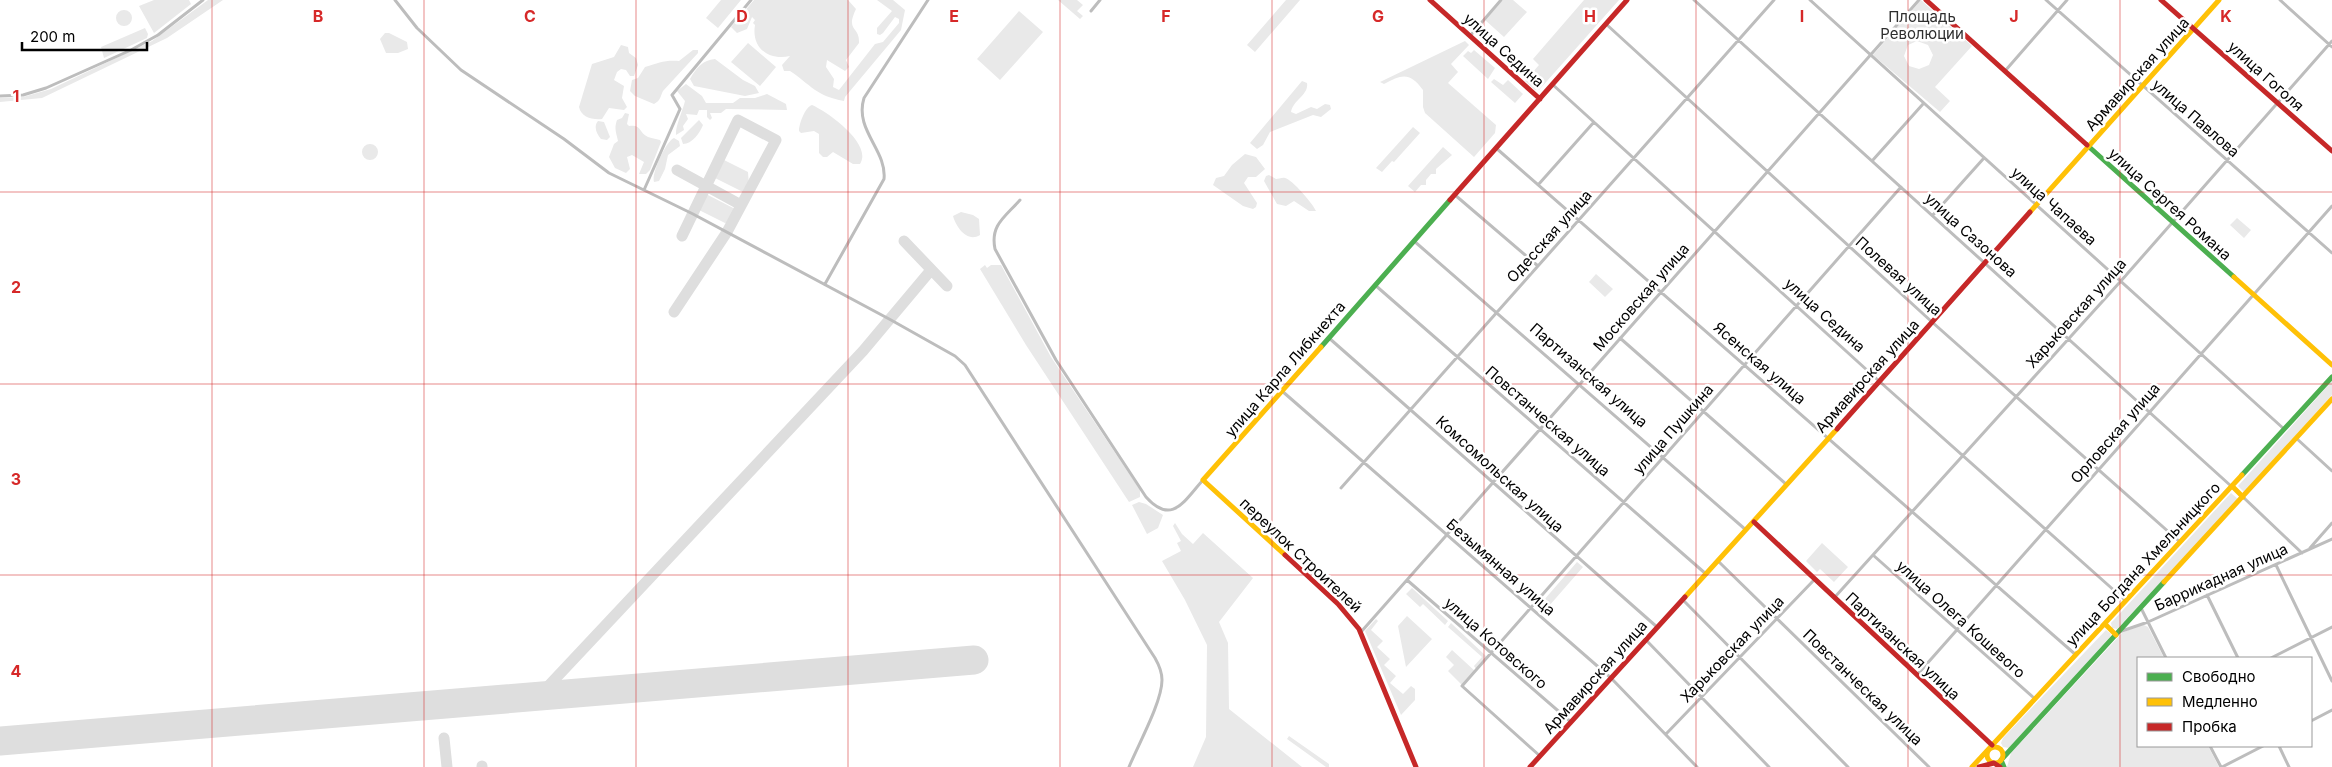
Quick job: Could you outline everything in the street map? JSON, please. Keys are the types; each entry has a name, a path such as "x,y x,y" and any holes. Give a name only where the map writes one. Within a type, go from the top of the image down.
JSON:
{"street":[{"path":"0,96 23,95 46,88 131,50 158,35 203,0"},
{"path":"395,0 440,51 471,78 564,139 609,173 825,284 954,356 965,365 1161,670 1161,688 1129,767"},
{"path":"644,190 680,109 672,95 751,0"},
{"path":"825,284 884,180 884,167 864,125 862,107 864,98 928,0"},
{"path":"1091,11 1100,0"},
{"name":"улица Седина","path":"1430,0 1540,99"},
{"path":"1470,36 1501,0"},
{"name":"улица Карла Либкнехта","path":"1020,200 996,227 994,236 995,249 1056,360 1153,504 1162,510 1175,510 1627,0"},
{"name":"улица Сазонова","path":"1694,0 2232,486"},
{"name":"Одесская улица","path":"1341,488 1774,0"},
{"name":"улица Чапаева","path":"1810,0 2284,429"},
{"name":"Московская улица","path":"1361,632 1920,0"},
{"name":"улица Сергея Романа","path":"1926,0 2253,296 2332,365"},
{"name":"улица Павлова","path":"2046,0 2332,253"},
{"path":"2004,71 2067,0"},
{"name":"улица Гоголя","path":"2161,0 2332,151"},
{"name":"Армавирская улица","path":"1530,767 1754,522 2220,0"},
{"path":"2280,0 2330,46"},
{"name":"Полевая улица","path":"1606,24 1932,322 2180,543"},
{"name":"Харьковская улица","path":"1833,598 2120,282 2277,103 2330,46 2332,41"},
{"name":"улица Седина","path":"1552,84 2126,602"},
{"path":"1872,161 1924,103"},
{"path":"1538,185 1594,122"},
{"name":"Ясенская улица","path":"1496,148 2076,655"},
{"path":"1933,215 1984,158"},
{"name":"улица Пушкина","path":"1540,756 1462,686 1901,187"},
{"path":"1455,194 1538,266"},
{"name":"Орловская улица","path":"1916,675 2332,206"},
{"name":"Партизанская улица","path":"1414,241 1580,383 1746,530"},
{"name":"Повстанческая улица","path":"1375,285 1706,574"},
{"name":"Комсомольская улица","path":"1328,338 1657,627"},
{"path":"1620,338 1787,485"},
{"name":"улица Богдана Хмельницкого","path":"1972,767 2332,377"},
{"name":"Безымянная улица","path":"1282,390 1611,678 1697,767"},
{"name":"улица Богдана Хмельницкого","path":"2001,760 2332,399"},
{"path":"2296,438 2332,471"},
{"name":"переулок Строителей","path":"1203,480 1338,604 1361,632 1416,767"},
{"path":"2232,486 2302,553"},
{"name":"Партизанская улица","path":"1754,522 1990,747"},
{"path":"2308,550 2332,523"},
{"name":"Баррикадная улица","path":"2117,634 2148,622 2332,539"},
{"name":"улица Олега Кошевого","path":"1873,555 2035,700"},
{"name":"Повстанческая улица","path":"1718,561 1929,767"},
{"path":"2276,564 2332,681"},
{"name":"улица Котовского","path":"1407,580 1570,722"},
{"name":"Харьковская улица","path":"1666,734 1814,580"},
{"path":"2207,595 2238,657"},
{"path":"1682,600 1848,767"},
{"path":"2141,608 2166,657"},
{"path":"2105,624 2117,634"},
{"path":"2272,657 2332,627"},
{"path":"1646,640 1769,767"},
{"path":"2312,720 2332,710"},
{"path":"2000,767 1987,758 1990,747 2000,748 2003,754 2001,760 2004,767"},
{"path":"2211,747 2222,767 2261,747"},
{"path":"2280,747 2289,767"},
{"path":"1979,767 2001,760"}],"green space":[{"path":"154,0 189,0 191,4 154,33 139,6"},
{"path":"208,0 223,0 167,38 42,98 0,102 0,98 23,97 51,89 152,41"},
{"path":"721,0 741,0 718,28 706,18"},
{"path":"754,0 848,0 856,9 852,25 859,38 859,43 846,60 849,67 845,71 827,60 826,67 834,79 833,87 839,90 875,44 883,42 899,23 899,19 895,17 883,33 877,34 877,28 892,11 877,0 893,0 905,10 901,30 845,97 844,101 820,93 790,71 784,71 782,65 790,56 775,56 763,51 756,40 754,33 755,25 753,23 755,20 752,17 747,29 737,33 731,27"},
{"path":"1058,0 1077,0 1083,5 1077,11 1083,16 1080,19"},
{"path":"1286,0 1300,0 1255,52 1247,45"},
{"path":"1503,0 1513,0 1527,12 1504,37 1485,20"},
{"path":"1584,0 1619,0 1539,90 1535,90 1525,81 1539,65 1533,59"},
{"name":"Площадь Революции","path":"1921,0 1972,46 1935,87 1950,101 1940,112 1873,55","holes":["1917,41 1928,45 1933,55 1929,65 1919,69 1909,66 1904,56 1908,45"]},
{"path":"121,10 127,10 132,15 130,24 121,26 116,21 116,15"},
{"path":"1019,11 1043,32 1000,80 977,59"},
{"path":"145,28 148,34 147,38 104,58 101,47"},
{"path":"385,33 389,33 407,42 408,49 398,53 386,53 380,39"},
{"path":"1465,41 1469,45 1451,64 1458,72 1448,83 1496,125 1495,133 1474,157 1425,113 1423,90 1414,80 1405,76 1384,84 1380,82"},
{"path":"748,43 776,67 760,86 731,62"},
{"path":"621,45 628,47 629,53 636,58 638,65 634,76 630,76 626,70 621,69 617,72 614,80 624,86 622,98 627,107 624,110 609,108 602,119 588,117 582,113 579,107 592,64 614,57"},
{"path":"693,50 698,50 698,53 663,91 656,103 654,104 635,96 630,91 632,80 638,78 645,67 665,61 679,61"},
{"path":"1474,50 1495,68 1488,79 1463,56 1468,51 1471,53"},
{"path":"715,59 743,80 755,86 759,93 745,96 694,86 690,79 695,71 703,63"},
{"path":"1494,79 1503,85 1508,80 1523,94 1515,103 1491,82"},
{"path":"1302,81 1307,83 1306,91 1292,108 1291,112 1296,114 1311,107 1317,109 1325,104 1330,105 1331,109 1321,117 1313,115 1270,132 1263,145 1257,149 1250,143"},
{"path":"686,84 702,96 706,103 733,103 740,98 755,98 767,94 786,104 787,110 726,109 721,113 710,113 712,118 710,120 707,117 707,110 699,110 697,115 686,114 688,119 683,126 684,130 676,135 685,101 677,91"},
{"path":"812,105 838,121 855,138 862,156 860,164 853,164 833,152 827,157 823,157 819,153 819,134 814,131 801,133 799,131 803,116 809,106"},
{"path":"625,113 629,114 627,124 629,126 638,127 648,137 660,140 661,142 650,170 646,174 639,174 644,162 632,155 627,157 630,169 626,173 615,168 609,157 614,144 618,141 615,128 617,120 622,118"},
{"path":"699,120 703,125 700,131 695,138 683,144 681,138"},
{"path":"598,121 604,122 610,137 607,140 601,139 597,133 596,126"},
{"path":"1413,127 1420,133 1394,162 1392,161 1382,172 1376,168"},
{"path":"674,138 679,141 680,146 668,155 665,169 659,181 654,182 660,158 667,145"},
{"path":"370,144 376,146 378,152 376,158 370,160 364,158 362,152 364,146"},
{"path":"1443,147 1452,155 1436,169 1436,174 1431,174 1426,180 1426,185 1421,185 1415,192 1408,186"},
{"path":"1245,154 1256,157 1265,169 1256,177 1248,177 1244,183 1257,203 1253,209 1243,206 1213,185 1216,178 1224,176 1232,165"},
{"path":"722,159 748,172 749,186 745,193 713,177"},
{"path":"1269,175 1276,179 1288,179 1311,203 1316,211 1309,211 1294,201 1286,206 1277,204 1264,181 1266,176"},
{"path":"706,194 737,210 730,222 725,223 699,210"},
{"path":"961,212 973,215 979,219 980,235 971,237 959,229 953,216"},
{"path":"2237,218 2251,230 2244,238 2230,225"},
{"path":"985,265 987,268 991,265 1001,265 1051,357 1140,490 1140,497 1129,502 1026,345 980,269"},
{"path":"1596,274 1613,289 1605,297 1589,282"},
{"path":"2332,381 2332,395 2244,492 2238,486"},
{"path":"2231,493 2238,499 2117,629 2112,628 2111,623"},
{"path":"1139,502 1146,504 1163,515 1158,528 1147,534 1132,505"},
{"path":"1175,523 1182,534 1193,544 1203,533 1253,578 1219,622 1228,643 1229,709 1302,767 1193,767 1206,737 1207,645 1185,600 1162,561 1181,551 1177,543 1181,541 1173,526"},
{"path":"1822,543 1848,567 1834,582 1820,569 1817,572 1806,561"},
{"path":"1577,562 1583,567 1549,606 1545,603 1539,610 1537,608"},
{"path":"1412,588 1448,621 1445,625 1423,604 1420,607 1406,594"},
{"path":"1407,616 1432,639 1406,667 1398,626"},
{"path":"1376,619 1378,621 1371,630 1383,641 1377,647 1390,659 1384,665 1396,676 1390,683 1403,694 1411,686 1415,689 1415,700 1401,715 1365,631"},
{"path":"1451,623 1487,657 1476,669 1474,666 1482,657 1448,627"},
{"path":"2142,624 2148,627 2163,657 2137,657 2137,747 2209,747 2219,767 2007,767 2011,753 2122,633"},
{"path":"2106,630 2111,634 2110,637 2009,748 2003,747 2001,743 2003,738"},
{"path":"1452,650 1475,671 1462,685 1448,671 1454,665 1446,657"},
{"path":"1289,736 1329,764 1329,767 1326,767 1287,739"}],"taxiway":[{"path":"674,312 727,232 776,140 738,120 682,236"},
{"path":"677,170 741,205"},
{"path":"904,241 947,286"},
{"path":"539,696 863,351 931,270"},
{"path":"444,738 447,767"}],"runway":[{"path":"0,741 974,660"}],"traffic: fast":[{"path":"2087,145 2234,277"},
{"path":"1321,347 1450,200"},
{"path":"2242,475 2332,377"},
{"path":"2004,767 2001,760 2164,582"}],"traffic: slow":[{"path":"2030,212 2219,0"},
{"path":"2234,277 2332,365"},
{"path":"1285,555 1203,480 1321,347"},
{"path":"2164,582 2332,399"},
{"path":"1685,597 1837,429"},
{"path":"1972,767 2242,475"},
{"path":"2232,486 2243,497"},
{"path":"2105,624 2116,635"},
{"path":"1992,747 1998,747 2003,752 2003,755 2001,761 1992,763 1987,758 1987,752 1992,747"}],"traffic: jam":[{"path":"1430,0 1540,99"},
{"path":"1450,200 1627,0"},
{"path":"1926,0 2087,145"},
{"path":"2161,0 2332,151"},
{"path":"1837,429 2030,212"},
{"path":"1754,522 1992,745"},
{"path":"1285,555 1338,604 1359,629 1416,767"},
{"path":"1530,767 1685,597"},
{"path":"1979,767 1994,763 2000,767"}]}
